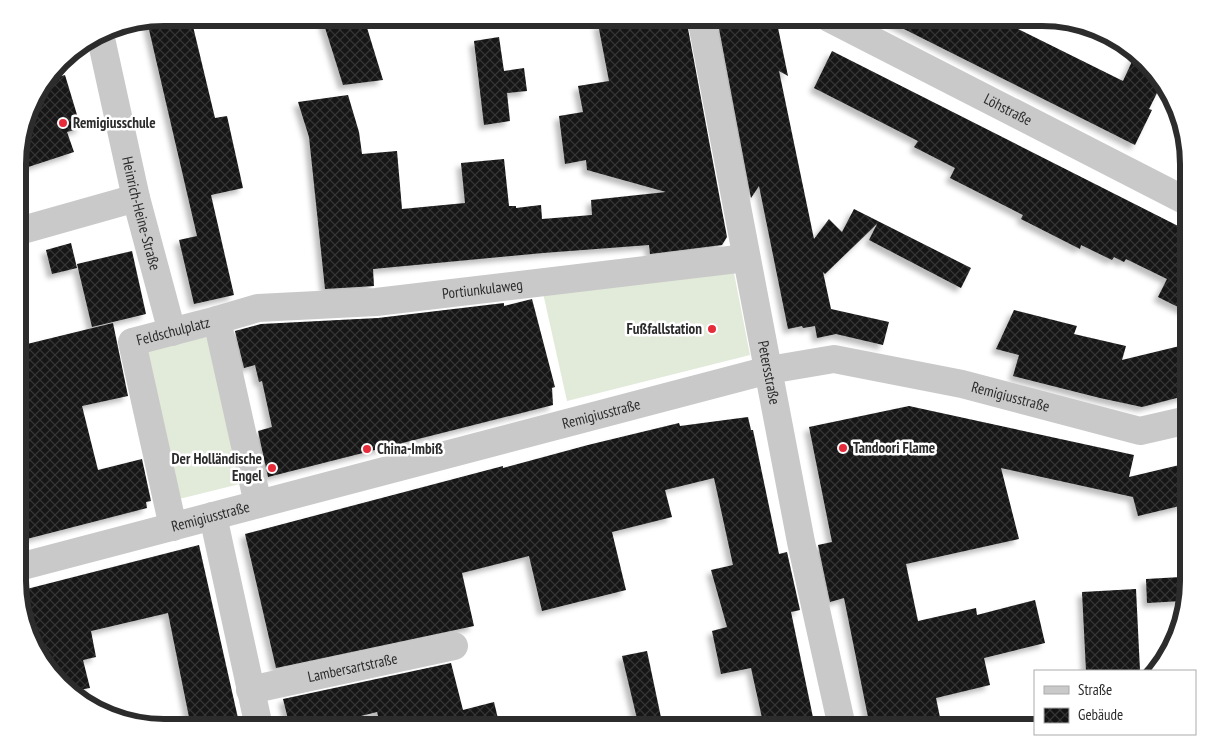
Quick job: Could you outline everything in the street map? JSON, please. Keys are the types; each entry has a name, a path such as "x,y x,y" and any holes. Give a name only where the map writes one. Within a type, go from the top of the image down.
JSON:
{"street":[{"name":"Petersstraße","path":"702,26 801,542 840,718"},
{"name":"Löhstraße","path":"845,26 1179,197"},
{"name":"Heinrich-Heine-Straße","path":"102,42 136,198 172,332"},
{"path":"26,229 136,198"},
{"name":"Portiunkulaweg","path":"217,320 258,308 376,302 746,258"},
{"name":"Feldschulplatz","path":"173,527 132,342 217,320 258,504"},
{"name":"Remigiusstraße","path":"26,565 769,370 834,359 962,384 1140,431 1179,422"},
{"path":"213,516 257,719"},
{"name":"Lambersartstraße","path":"250,690 454,646"}],"green space":[{"path":"734,273 750,355 567,401 543,293"},
{"path":"212,336 244,483 179,499 146,349"}],"building":[{"path":"193,26 215,118 227,116 243,188 211,195 234,295 194,304 179,240 197,236 148,27"},
{"path":"325,26 366,26 383,80 343,85"},
{"path":"598,26 687,26 727,237 722,245 650,254 649,245 373,269 374,286 325,289 309,137 298,102 348,95 359,132 362,154 397,151 402,209 465,203 461,163 504,159 509,206 516,206 516,208 541,205 542,219 592,215 591,200 666,192 587,170 586,160 565,164 559,116 583,112 578,86 609,81"},
{"path":"719,26 778,26 788,76 779,71 814,239 829,219 842,232 854,209 971,268 961,288 869,240 877,224 825,274 823,272 831,309 889,322 883,345 836,334 817,338 815,326 788,329 759,186 751,198"},
{"path":"898,26 1012,26 1123,81 1132,61 1151,80 1158,91 1149,109 1152,110 1135,145"},
{"path":"499,37 504,71 524,68 527,91 507,93 510,121 484,125 474,41"},
{"path":"832,51 1179,226 1179,308 1158,297 1167,279 1126,259 1124,262 1114,257 1112,260 1081,245 1080,249 1021,219 1023,215 950,178 955,168 914,147 918,141 814,88"},
{"path":"65,75 81,128 67,132 74,152 26,168 27,147 34,120 45,95 58,77"},
{"path":"71,243 77,268 52,274 46,250"},
{"path":"132,251 146,314 92,327 77,264"},
{"path":"532,299 555,387 552,388 553,405 268,477 258,431 272,427 262,381 259,382 255,365 244,368 235,331 261,324 378,318 504,303 504,306"},
{"path":"1014,310 1077,326 1074,334 1126,346 1122,360 1179,346 1179,397 1142,407 1013,376 1019,355 996,349"},
{"path":"113,323 128,396 82,406 98,470 142,459 151,501 146,502 147,508 26,539 26,344"},
{"path":"909,406 1134,455 1129,477 1179,465 1179,506 1138,516 1133,497 1001,468 1019,539 906,564 918,621 976,608 977,615 1035,600 1045,643 984,658 990,685 936,698 940,718 868,718 844,598 830,602 818,545 832,542 809,427"},
{"path":"748,417 751,430 753,430 779,554 787,552 800,610 791,612 813,718 762,718 751,668 721,674 712,631 727,627 711,570 733,565 714,478 665,490 672,517 612,532 626,590 542,611 529,556 462,573 474,626 276,668 245,534 503,466 503,468 679,423 680,426"},
{"path":"199,545 238,719 189,719 168,613 91,631 96,657 83,660 90,688 80,690 55,665 45,650 34,625 27,589"},
{"path":"1179,577 1178,601 1147,603 1146,579"},
{"path":"1136,589 1140,670 1086,670 1082,592"},
{"path":"647,651 661,718 637,718 622,656"},
{"path":"451,663 463,710 494,702 498,719 379,719 377,712 349,719 288,719 283,699"}],"place":[{"name":"Remigiusschule","path":"63,123"},
{"name":"Fußfallstation","path":"712,329"},
{"name":"Tandoori Flame","path":"843,448"},
{"name":"China-Imbiß","path":"367,449"},
{"name":"Der Holländische Engel","path":"272,468"}]}
